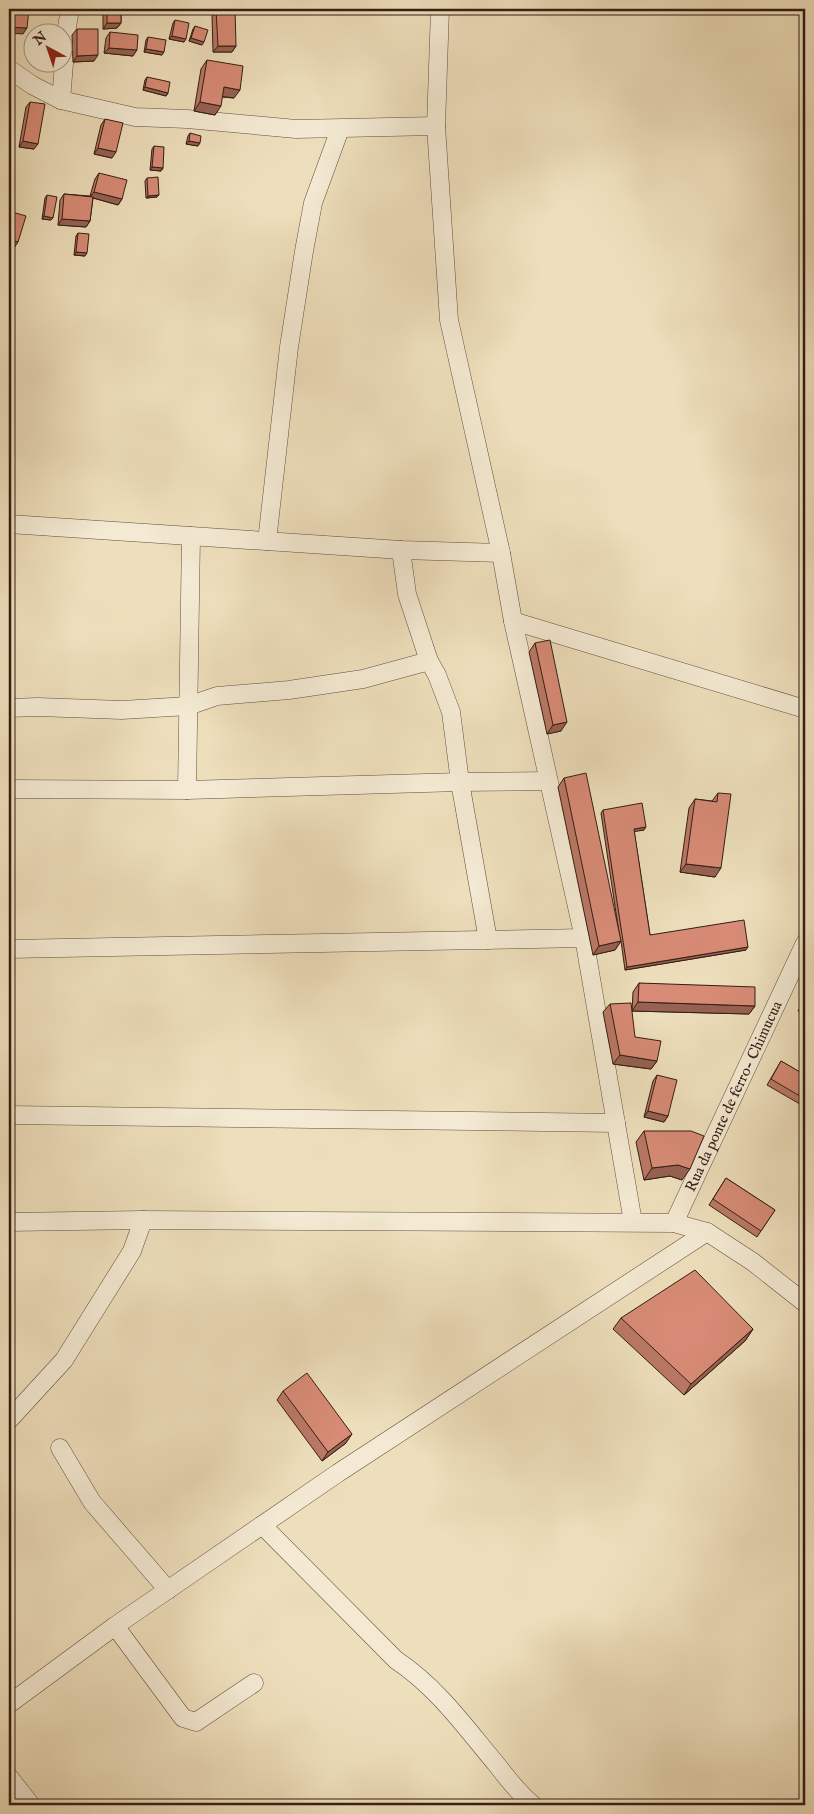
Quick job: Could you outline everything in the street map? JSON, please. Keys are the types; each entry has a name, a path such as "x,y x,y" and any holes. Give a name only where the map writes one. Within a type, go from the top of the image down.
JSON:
{"street":[{"path":"61,100 70,9"},
{"path":"440,9 436,126 449,320 501,553 513,621 584,938 633,1222"},
{"path":"9,69 32,85 61,100 135,117 187,119 296,129 436,126"},
{"path":"267,541 289,347 304,251 313,203 340,129"},
{"path":"9,524 401,550 501,553"},
{"path":"187,790 191,536"},
{"path":"401,550 407,594 429,661 451,712 460,782 488,940"},
{"path":"513,621 805,709"},
{"path":"9,708 38,707 122,710 188,706 216,696 289,690 354,680 429,661"},
{"path":"9,788 187,790 548,781"},
{"path":"9,949 584,938"},
{"name":"Rua da ponte de ferro- Chimucua","path":"674,1223 805,944"},
{"path":"9,1115 616,1123"},
{"path":"9,1420 64,1360 132,1251 143,1220"},
{"path":"9,1222 143,1220 674,1223 707,1232 753,1262 805,1303"},
{"path":"9,1704 115,1626 338,1473 707,1232"},
{"path":"60,1448 92,1502 168,1590"},
{"path":"262,1525 396,1660 434,1690 517,1789 534,1805"},
{"path":"115,1626 183,1718 196,1722 254,1683"},
{"path":"9,1777 32,1805"}],"building":[{"path":"9,9 29,9 28,22 22,22 22,28 9,27"},
{"path":"107,9 121,9 121,23 107,23"},
{"path":"235,9 236,46 218,46 216,10"},
{"path":"175,20 189,23 186,39 172,36"},
{"path":"195,26 208,30 204,42 191,38"},
{"path":"77,29 98,29 98,55 77,56"},
{"path":"110,32 138,35 137,50 109,48"},
{"path":"148,37 166,40 164,52 146,49"},
{"path":"207,60 243,66 240,90 224,87 221,106 200,102"},
{"path":"147,77 170,82 168,93 145,87"},
{"path":"30,102 45,104 38,144 23,141"},
{"path":"105,119 123,123 116,152 98,148"},
{"path":"190,133 201,136 200,143 189,141"},
{"path":"154,146 164,147 163,168 152,167"},
{"path":"99,173 127,180 122,199 94,192"},
{"path":"158,177 159,195 148,196 147,178"},
{"path":"64,194 93,197 90,221 62,219"},
{"path":"47,195 57,197 53,218 44,216"},
{"path":"9,211 26,216 18,242 9,239"},
{"path":"78,233 89,234 87,253 76,252"},
{"path":"550,640 567,722 553,725 535,643"},
{"path":"586,773 621,941 599,946 564,778"},
{"path":"718,793 731,794 721,868 686,864 695,799 717,802"},
{"path":"642,803 646,827 634,829 650,935 744,920 748,947 627,967 603,810"},
{"path":"639,983 755,987 755,1006 638,1002"},
{"path":"631,1003 635,1037 661,1041 657,1061 620,1055 610,1004"},
{"path":"781,1061 805,1075 805,1099 771,1079"},
{"path":"657,1075 677,1080 668,1116 648,1111"},
{"path":"644,1131 691,1131 704,1136 690,1169 678,1165 652,1168"},
{"path":"726,1178 775,1210 761,1231 713,1199"},
{"path":"695,1270 753,1329 691,1384 621,1318"},
{"path":"307,1373 352,1434 328,1452 283,1391"}]}
